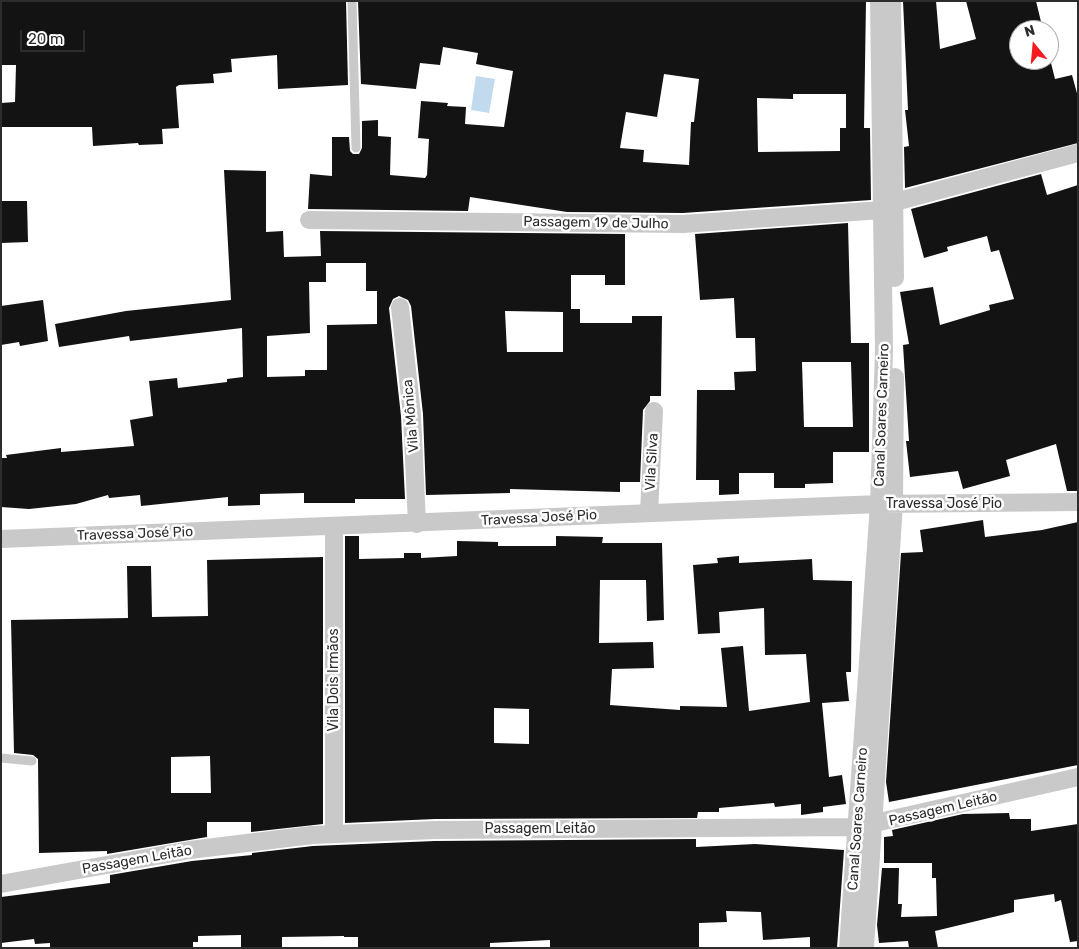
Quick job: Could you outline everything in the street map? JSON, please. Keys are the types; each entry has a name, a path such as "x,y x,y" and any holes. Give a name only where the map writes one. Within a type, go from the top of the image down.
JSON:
{"street":[{"name":"Canal Soares Carneiro","path":"879,1 889,206"},
{"name":"Canal Soares Carneiro","path":"865,948 865,826 886,504 884,350 889,206 892,1"},
{"name":"Passagem 19 de Julho","path":"308,220 683,224 889,206 1078,153"},
{"name":"Vila Mônica","path":"400,307 412,415 418,524"},
{"name":"Vila Silva","path":"649,513 654,412"},
{"name":"Travessa José Pio","path":"1,539 886,504 1078,502"},
{"name":"Vila Dois Irmãos","path":"334,526 334,834"},
{"name":"Passagem Leitão","path":"1,884 190,850 334,834 435,830 865,826 1078,777"},
{"name":"Canal Soares Carneiro","path":"848,948 865,826"}],"lane":[{"path":"352,1 356,148"},
{"path":"1,758 32,760"}],"water":[{"path":"476,76 495,79 489,113 471,110"}],"building":[{"path":"1,1 346,1 348,85 278,89 277,55 231,59 232,72 213,74 214,83 179,85 176,87 179,128 162,129 163,144 139,145 138,143 93,146 92,127 1,127 1,103 15,102 16,65 1,65"},
{"path":"358,1 866,1 864,128 870,128 871,200 683,213 567,212 470,197 468,211 308,209 310,174 332,176 332,137 349,137 350,151 353,154 359,154 362,148 362,121 378,120 378,136 391,137 390,175 425,178 427,175 429,139 418,138 421,101 448,103 447,106 466,107 465,124 504,127 513,71 476,64 478,53 443,47 440,65 420,63 416,89 361,84","holes":["664,74 699,79 694,122 691,122 689,165 643,162 644,150 620,148 626,112 657,117","793,94 846,94 846,128 840,128 840,151 758,152 757,98 793,99"]},
{"path":"903,1 936,1 940,49 976,39 966,1 1036,1 1041,20 1009,20 1009,70 1053,70 1055,79 1072,75 1078,97 1078,143 905,188 904,147 909,146 905,110 908,110"},
{"path":"224,170 266,171 266,232 283,231 284,257 321,256 320,231 625,234 625,285 605,285 605,275 571,275 571,309 580,309 580,323 632,323 632,316 662,316 661,396 650,396 650,401 643,410 640,482 620,482 620,492 510,489 510,493 426,495 423,414 411,306 408,300 399,296 393,299 389,308 401,416 405,499 355,499 355,503 304,503 304,493 260,494 260,505 228,506 228,497 141,506 140,495 109,498 108,495 76,504 29,509 1,507 1,458 7,458 6,455 61,448 61,452 134,446 130,420 153,416 149,381 177,378 178,388 227,382 227,379 243,377 242,328 130,341 129,336 59,347 55,324 126,311 231,300","holes":["326,263 366,263 366,291 377,291 377,324 327,325 327,370 305,370 305,376 267,377 267,336 310,333 309,282 326,282","505,311 563,312 563,352 507,352"]},
{"path":"1041,174 1047,195 1078,185 1078,491 1067,491 1056,444 1006,460 1010,476 963,489 958,471 910,477 906,441 909,441 903,345 909,344 900,292 933,287 940,325 990,310 989,305 1014,299 999,250 991,252 987,236 947,247 948,251 924,258 911,209"},
{"path":"1,201 27,201 28,242 1,243"},
{"path":"848,223 851,343 869,343 869,452 833,452 833,483 805,484 805,488 774,488 774,473 739,473 739,494 719,495 719,480 696,480 697,390 735,390 734,372 756,371 755,338 736,338 734,298 700,300 695,234","holes":["802,362 851,362 853,427 804,427"]},
{"path":"43,300 48,341 20,346 19,342 1,345 1,306"},
{"path":"983,520 985,537 1042,530 1078,522 1078,765 889,802 886,782 901,553 923,552 920,530"},
{"path":"345,536 359,536 359,559 404,558 404,553 421,553 421,558 457,556 457,541 498,542 498,546 556,546 556,536 603,537 602,543 662,543 664,620 647,621 646,580 600,580 599,643 653,642 654,668 612,669 610,705 680,710 680,706 727,707 721,648 743,646 749,711 810,702 806,654 765,655 764,608 719,612 720,633 698,634 693,565 718,563 717,558 739,556 739,563 812,559 813,580 852,581 851,672 846,672 849,701 822,703 829,777 842,775 846,804 823,807 823,812 801,815 801,804 775,807 774,803 719,808 719,812 698,812 697,818 435,819 345,823","holes":["494,708 529,709 529,744 494,743"]},
{"path":"323,557 323,824 251,832 251,822 207,822 207,837 107,854 107,851 39,853 38,759 33,755 14,753 11,620 128,618 127,566 151,566 152,617 208,616 207,560","holes":["210,756 211,793 171,793 171,757"]},
{"path":"1009,813 1010,819 1031,819 1031,831 1078,824 1078,941 1070,942 1061,900 1055,902 1054,894 1014,900 1014,912 935,931 938,948 909,948 908,941 879,943 877,925 882,868 899,868 898,904 902,904 901,917 937,916 936,878 932,878 932,863 884,863 884,837 893,836 892,830 963,814"},
{"path":"696,839 696,847 755,844 844,850 837,948 810,948 810,937 763,940 761,912 726,911 727,922 699,923 699,948 550,948 550,940 490,943 490,948 358,948 358,937 344,936 282,937 282,948 241,948 241,935 198,936 198,942 193,942 193,948 50,948 50,943 35,944 34,939 1,943 1,897 110,883 110,875 192,861 313,846 435,841"}]}
